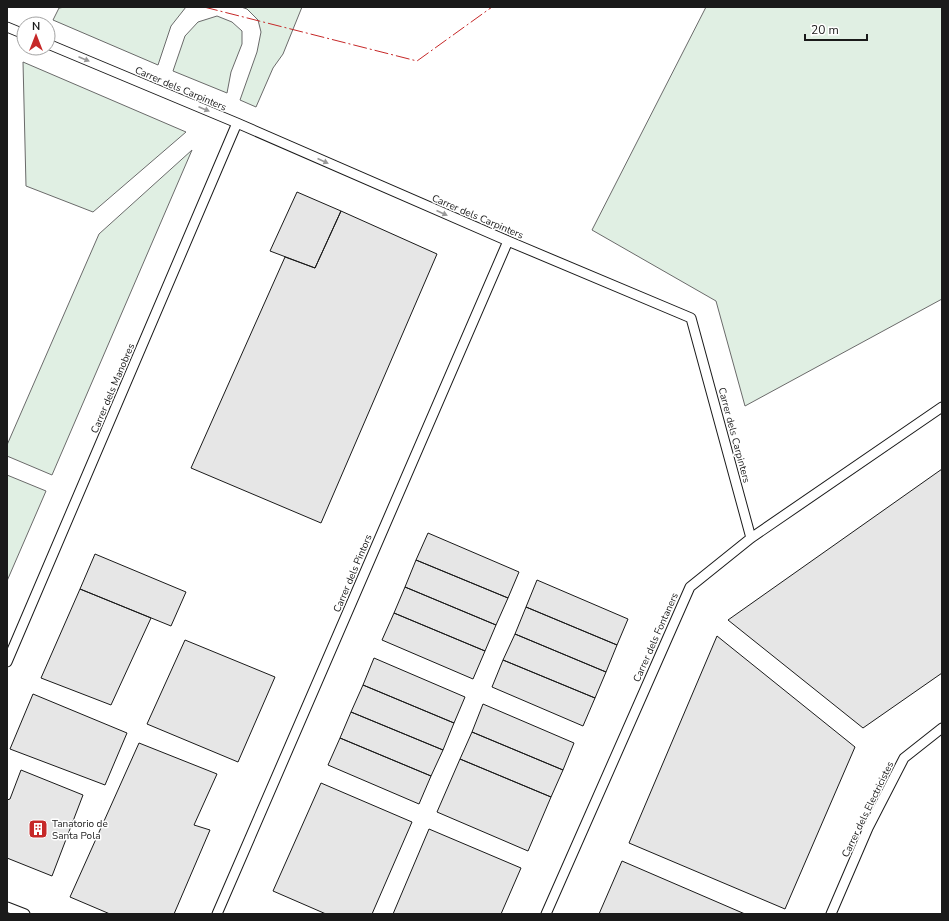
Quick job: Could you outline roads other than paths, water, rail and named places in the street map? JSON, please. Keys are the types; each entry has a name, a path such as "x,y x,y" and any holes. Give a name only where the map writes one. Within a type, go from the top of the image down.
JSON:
{"lane":[{"name":"Carrer dels Carpinters","path":"56,47 692,318 751,538"},
{"name":"Carrer dels Manobres","path":"7,662 237,124"},
{"name":"Carrer dels Pintors","path":"217,914 508,241"},
{"name":"Carrer dels Fontaners","path":"546,914 690,587 751,538 942,407"},
{"name":"Carrer dels Electricistes","path":"831,914 868,828 904,758 942,728"},
{"path":"7,907 25,914"}],"place":[{"name":"Tanatorio de Santa Pola","path":"38,829"}]}
